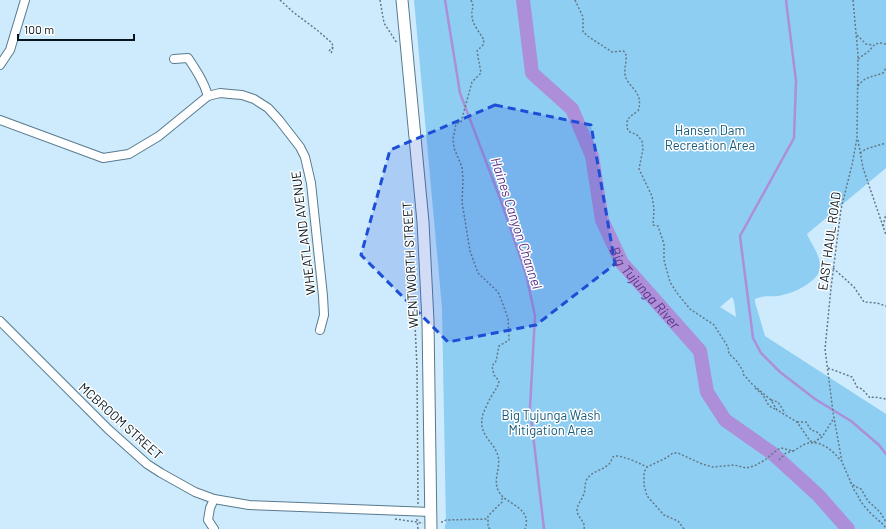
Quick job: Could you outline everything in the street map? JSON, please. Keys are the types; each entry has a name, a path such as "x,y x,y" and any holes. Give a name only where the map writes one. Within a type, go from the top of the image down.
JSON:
{"main road":[{"name":"WENTWORTH STREET","path":"402,0 422,214 428,314 431,529"}],"street":[{"path":"0,65 10,50 25,0"},
{"path":"0,120 103,158 129,154 159,136 208,96 206,88 188,58 174,59"},
{"name":"WHEATLAND AVENUE","path":"208,96 220,93 254,99 268,108 303,152 309,169 311,183 323,296 324,315 320,330"},
{"name":"MCBROOM STREET","path":"0,321 108,429 147,464 195,492 214,499"},
{"path":"214,529 208,520 210,508 214,499 249,505 431,512"}],"path":[{"path":"280,0 332,43 333,47 331,54"},
{"path":"380,0 384,23 391,36 407,55"},
{"path":"470,0 474,6 471,15 484,40 483,45 477,51 481,73 472,82 461,122 456,124 453,139 454,148 462,167 462,202 472,258 481,277 497,291 508,318 510,339 499,346 496,361 492,366 494,375 499,381 498,387 490,398 483,416 482,430 498,455 499,464 496,484 498,491 502,498 515,504 524,513 527,523 525,529"},
{"path":"575,0 582,17 583,32 612,52 623,51 627,56 625,77 639,98 638,111 629,117 626,124 628,131 638,135 642,141 643,149 639,169 652,196 654,209 653,225 658,226 664,244 664,260 670,282 690,309 714,325 728,347 729,354 736,360 743,374 771,400 777,410"},
{"name":"EAST HAUL ROAD","path":"853,0 858,59 857,138 841,209 833,268 825,349 834,418 842,462 854,492 858,495 864,506 876,519 884,524 886,529"},
{"path":"856,34 866,44 886,44"},
{"path":"858,59 869,51 875,44"},
{"path":"329,51 333,47"},
{"path":"858,86 861,81 867,77 883,73 886,68"},
{"path":"857,138 863,168 886,235"},
{"path":"860,154 866,149 886,143"},
{"path":"883,226 886,214"},
{"path":"833,268 854,287 864,302 877,303 886,306"},
{"path":"414,302 417,368 418,529"},
{"path":"828,368 852,377 857,387 862,389 870,398 874,397 886,399"},
{"path":"755,386 769,406 797,422 808,438 836,454 842,462"},
{"path":"771,400 778,402 787,416"},
{"path":"780,460 786,453 794,451 803,445 814,442 822,437 834,418"},
{"path":"797,422 806,422 811,430 817,432 822,437"},
{"path":"684,529 678,521 664,515 648,496 644,485 644,472 647,467 673,453 678,453 702,464 713,467 734,465 746,468 766,460 781,448 794,451"},
{"path":"584,529 585,526 579,518 577,506 584,495 586,480 590,475 599,471 610,463 612,458 615,456 626,458 647,467"},
{"path":"849,481 861,489 868,501 880,512 886,522"},
{"path":"490,529 488,527 488,516 502,502 502,498"},
{"path":"446,520 488,519"}],"highlighted area":[{"path":"495,105 591,125 615,264 536,325 448,342 361,255 390,150"}],"green space":[{"path":"414,0 886,0 886,168 807,234 820,262 819,272 816,277 804,287 797,290 783,295 755,299 755,302 765,336 886,414 886,529 445,529 442,308","holes":["732,297 736,317 720,307"]}],"waterway":[{"name":"Haines Canyon Channel","path":"445,0 460,93 501,201 526,274 535,316 530,408 544,529"},
{"name":"Big Tujunga River","path":"523,0 532,73 572,109 592,156 602,220 622,263 700,351 707,392 725,420 772,453 818,495 848,529"},
{"path":"786,0 796,81 794,138 740,236 753,338 761,353 780,372 815,399 851,421 879,445 886,454"}],"park label":[{"name":"Hansen Dam Recreation Area","path":"710,138"},
{"name":"Big Tujunga Wash Mitigation Area","path":"551,422"}]}
